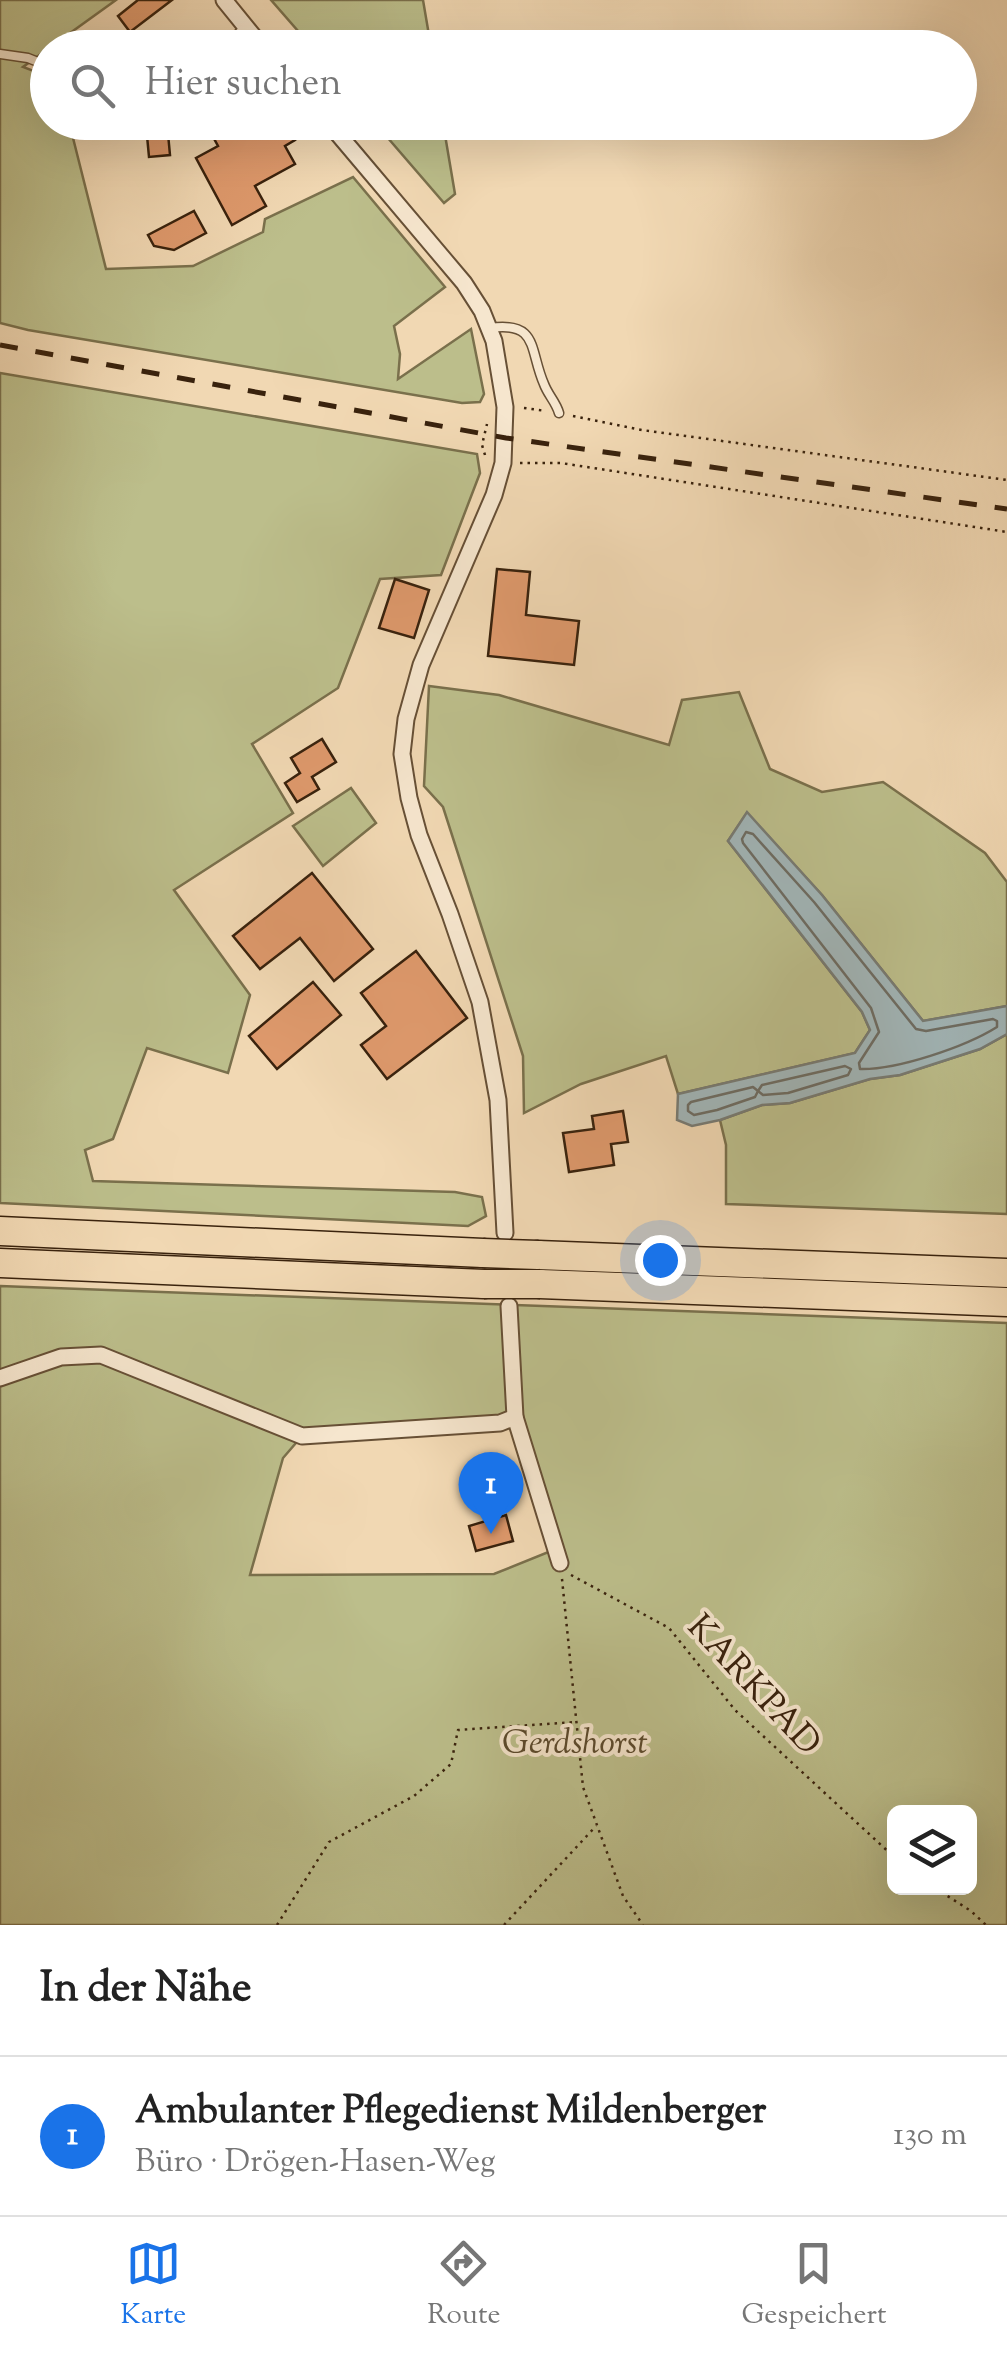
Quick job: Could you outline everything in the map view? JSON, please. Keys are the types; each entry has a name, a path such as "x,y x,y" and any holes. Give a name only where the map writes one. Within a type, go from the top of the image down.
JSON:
{"highway":[{"path":"0,1232 1007,1272"},
{"path":"0,1263 1007,1302"}],"street":[{"path":"224,0 248,30"},
{"path":"343,140 442,255 490,328 505,408 503,463 494,494 420,666 406,719 402,754 408,798 419,835 480,1002 498,1100 505,1233"},
{"path":"509,1306 515,1417 561,1566"},
{"path":"0,1378 60,1357 101,1355 302,1436 500,1422 515,1417"}],"lane":[{"path":"241,30 245,26"},
{"path":"0,54 30,59"},
{"path":"490,328 508,325 522,329 528,336 545,388 559,413"}],"path":[{"path":"505,408 1007,480"},
{"path":"503,463 561,464 1007,532"},
{"path":"561,1566 583,1787 624,1896 644,1925"},
{"name":"KARKPAD","path":"561,1566 669,1628 735,1710 887,1851"},
{"path":"277,1925 329,1842 414,1796 450,1764 458,1730 576,1722"},
{"path":"504,1925 597,1825"},
{"path":"946,1895 986,1925"}],"green space":[{"path":"0,0 116,0 74,30 30,30 30,62 23,67 30,70 30,140 74,140 106,269 193,266 263,232 265,219 353,177 445,287 394,326 400,354 398,379 471,329 484,394 480,402 462,403 0,323"},
{"path":"271,0 423,0 428,30 297,30"},
{"path":"390,140 446,140 455,194 444,203"},
{"path":"0,373 477,454 480,473 441,575 380,579 338,688 252,744 293,813 174,890 250,995 228,1073 147,1048 113,1139 85,1150 93,1181 455,1192 482,1197 486,1216 468,1226 0,1203"},
{"path":"429,686 499,695 669,745 682,700 739,692 770,769 822,792 883,782 985,853 1007,882 1007,1006 923,1021 822,895 747,813 728,841 862,1012 870,1030 855,1053 678,1094 666,1056 581,1084 524,1113 523,1056 443,807 424,786"},
{"path":"351,788 376,823 323,866 293,826"},
{"path":"1007,1034 1007,1214 726,1204 726,1145 720,1120 762,1105 790,1103 870,1079 900,1075 980,1049"},
{"name":"Gerdshorst","path":"0,1286 1007,1323 1007,1925 0,1925","holes":["515,1417 556,1549 494,1574 250,1575 283,1458 302,1436"]}],"water":[{"path":"747,812 822,895 923,1021 1007,1006 1007,1034 980,1049 900,1075 870,1079 790,1103 762,1105 692,1126 677,1120 678,1094 855,1053 870,1030 862,1012 728,841"}],"building":[{"path":"138,0 172,0 133,30 118,16"},
{"path":"147,140 169,140 170,155 149,157"},
{"path":"215,140 295,140 285,146 295,164 255,186 266,206 232,225 196,158 218,146"},
{"path":"194,211 206,233 174,250 154,246 148,235"},
{"path":"497,569 530,572 526,615 579,621 574,665 488,656"},
{"path":"395,579 429,590 414,638 379,628"},
{"path":"322,739 336,762 312,777 319,789 297,802 285,783 300,773 291,758"},
{"path":"312,873 373,949 334,981 300,938 260,969 233,936"},
{"path":"416,951 467,1018 387,1079 361,1045 386,1026 361,993"},
{"path":"313,982 341,1015 277,1069 249,1036"},
{"path":"623,1111 628,1142 611,1144 614,1165 569,1172 563,1133 594,1129 592,1116"},
{"path":"506,1515 513,1541 476,1551 469,1526"}],"railway":[{"path":"0,345 506,438 1007,509"}],"place":[{"name":"Ambulanter Pflegedienst Mildenberger","path":"491,1534"}]}
